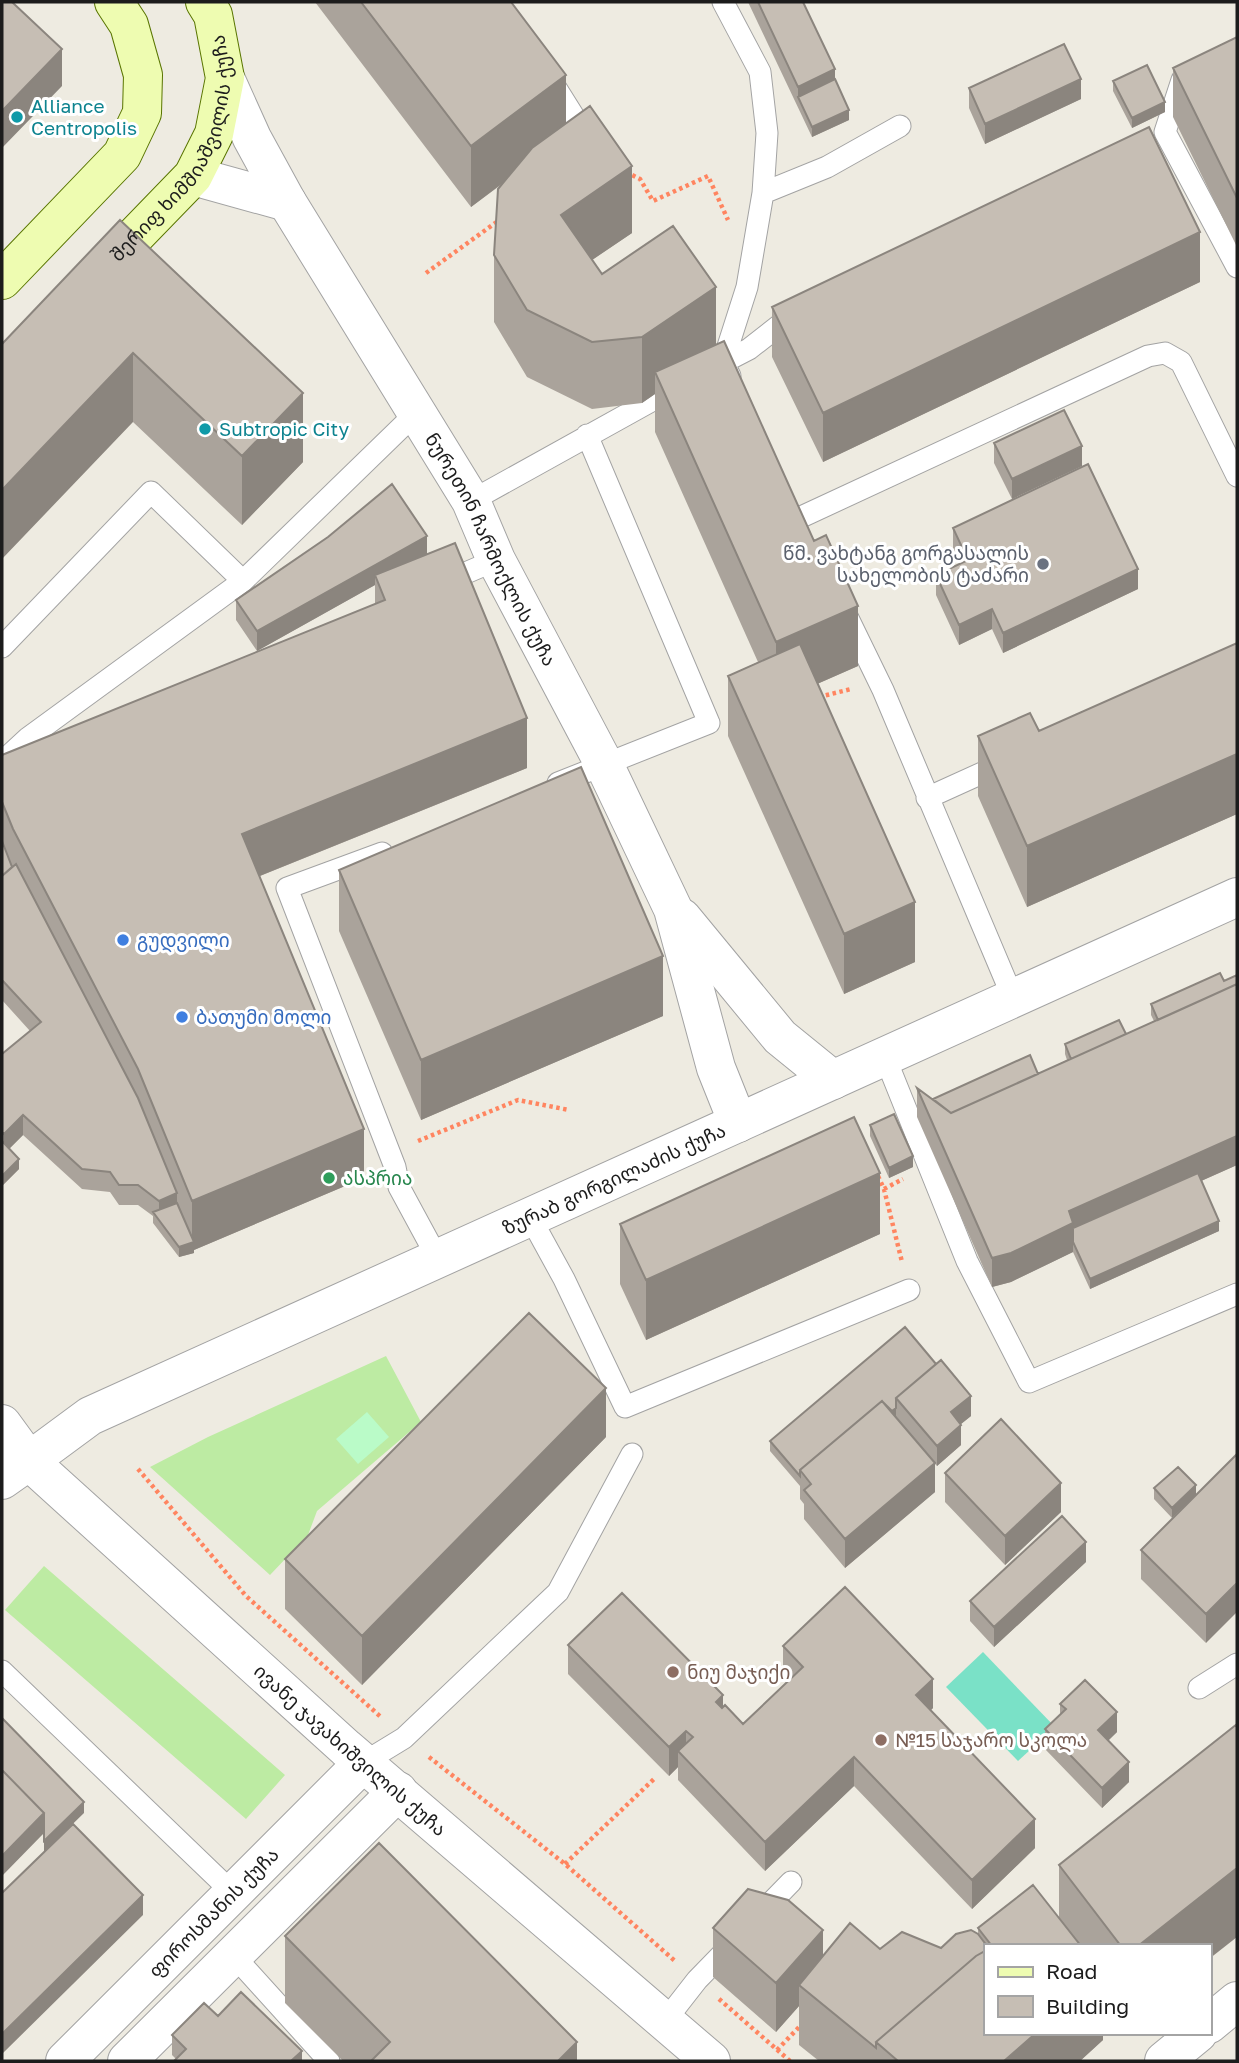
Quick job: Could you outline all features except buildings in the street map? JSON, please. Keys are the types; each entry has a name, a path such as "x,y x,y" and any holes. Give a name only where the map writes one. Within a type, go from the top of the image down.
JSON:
{"main road":[{"name":"შერიფ ხიმშიაშვილის ქუჩა","path":"2,281 122,155 142,113 143,75 129,25 114,2"},
{"name":"შერიფ ხიმშიაშვილის ქუჩა","path":"79,295 193,176 214,134 225,78 213,15 205,2"}],"street":[{"name":"ნურეთინ ჩარმოქლის ქუჩა","path":"225,78 252,138 287,202 471,501 496,560 604,764 673,909 716,1068 738,1123"},
{"path":"193,176 287,202"},
{"name":"ზურაბ გორგილაძის ქუჩა","path":"15,1471 90,1416 1237,897"},
{"name":"ნურეთინ ჩარმოქლის ქუჩა","path":"673,909 779,1037 833,1080"},
{"name":"ივანე ჯავახიშვილის ქუჩა","path":"2,1424 15,1471 398,1791 711,2061"},
{"name":"ფიროსმანის ქუჩა","path":"65,2061 363,1763"},
{"path":"127,2061 398,1791"},
{"path":"1211,2022 1237,2001"},
{"path":"1164,2061 1196,2035"}],"lane":[{"path":"723,2 760,72 767,133 762,193 747,287 723,362 737,389"},
{"path":"543,68 578,123"},
{"path":"1204,68 1182,79 1165,132 1237,267"},
{"path":"762,193 827,167 900,125"},
{"path":"471,501 587,435 749,349 812,300"},
{"path":"788,495 802,524 1148,356 1165,353 1181,362 1237,476"},
{"path":"2,762 28,738 243,582 416,413"},
{"path":"537,792 709,723 587,435"},
{"path":"2,647 151,492 243,582"},
{"path":"424,592 496,560"},
{"path":"835,592 883,690 1013,998"},
{"path":"927,798 1020,755"},
{"path":"401,845 287,888 395,1167 399,1186 438,1259"},
{"path":"885,1057 967,1261 1029,1382 1237,1294"},
{"path":"530,1217 564,1279 625,1407 909,1290"},
{"path":"363,1763 404,1738 558,1592 632,1454"},
{"path":"1199,1688 1237,1664"},
{"path":"2,1671 233,1893"},
{"path":"665,2021 698,1980 791,1882"},
{"path":"234,1956 329,2061"}],"path":[{"path":"615,167 640,179 653,201 708,176 750,268"},
{"path":"426,273 503,218"},
{"path":"812,699 850,689 883,690"},
{"path":"410,1145 518,1100 569,1110"},
{"path":"872,1164 884,1189 909,1290"},
{"path":"138,1469 246,1595 404,1738 565,1864 790,2061"},
{"path":"565,1864 654,1779"},
{"path":"777,2050 810,2017"}],"green space":[{"path":"386,1356 421,1422 317,1511 308,1535 270,1575 150,1467 208,1437"},
{"path":"367,1412 389,1437 358,1464 336,1439"},
{"path":"44,1566 285,1775 246,1819 5,1610"},
{"path":"983,1652 1055,1727 1018,1761 946,1687"}],"place":[{"name":"Alliance Centropolis","path":"17,117"},
{"name":"Subtropic City","path":"205,429"},
{"name":"წმ. ვახტანგ გორგასალის სახელობის ტაძარი","path":"1043,564"},
{"name":"გუდვილი","path":"123,940"},
{"name":"ბათუმი მოლი","path":"182,1017"},
{"name":"ასპრია","path":"329,1178"},
{"name":"ნიუ მაჯიქი","path":"673,1672"},
{"name":"№15 საჯარო სკოლა","path":"881,1740"}]}
